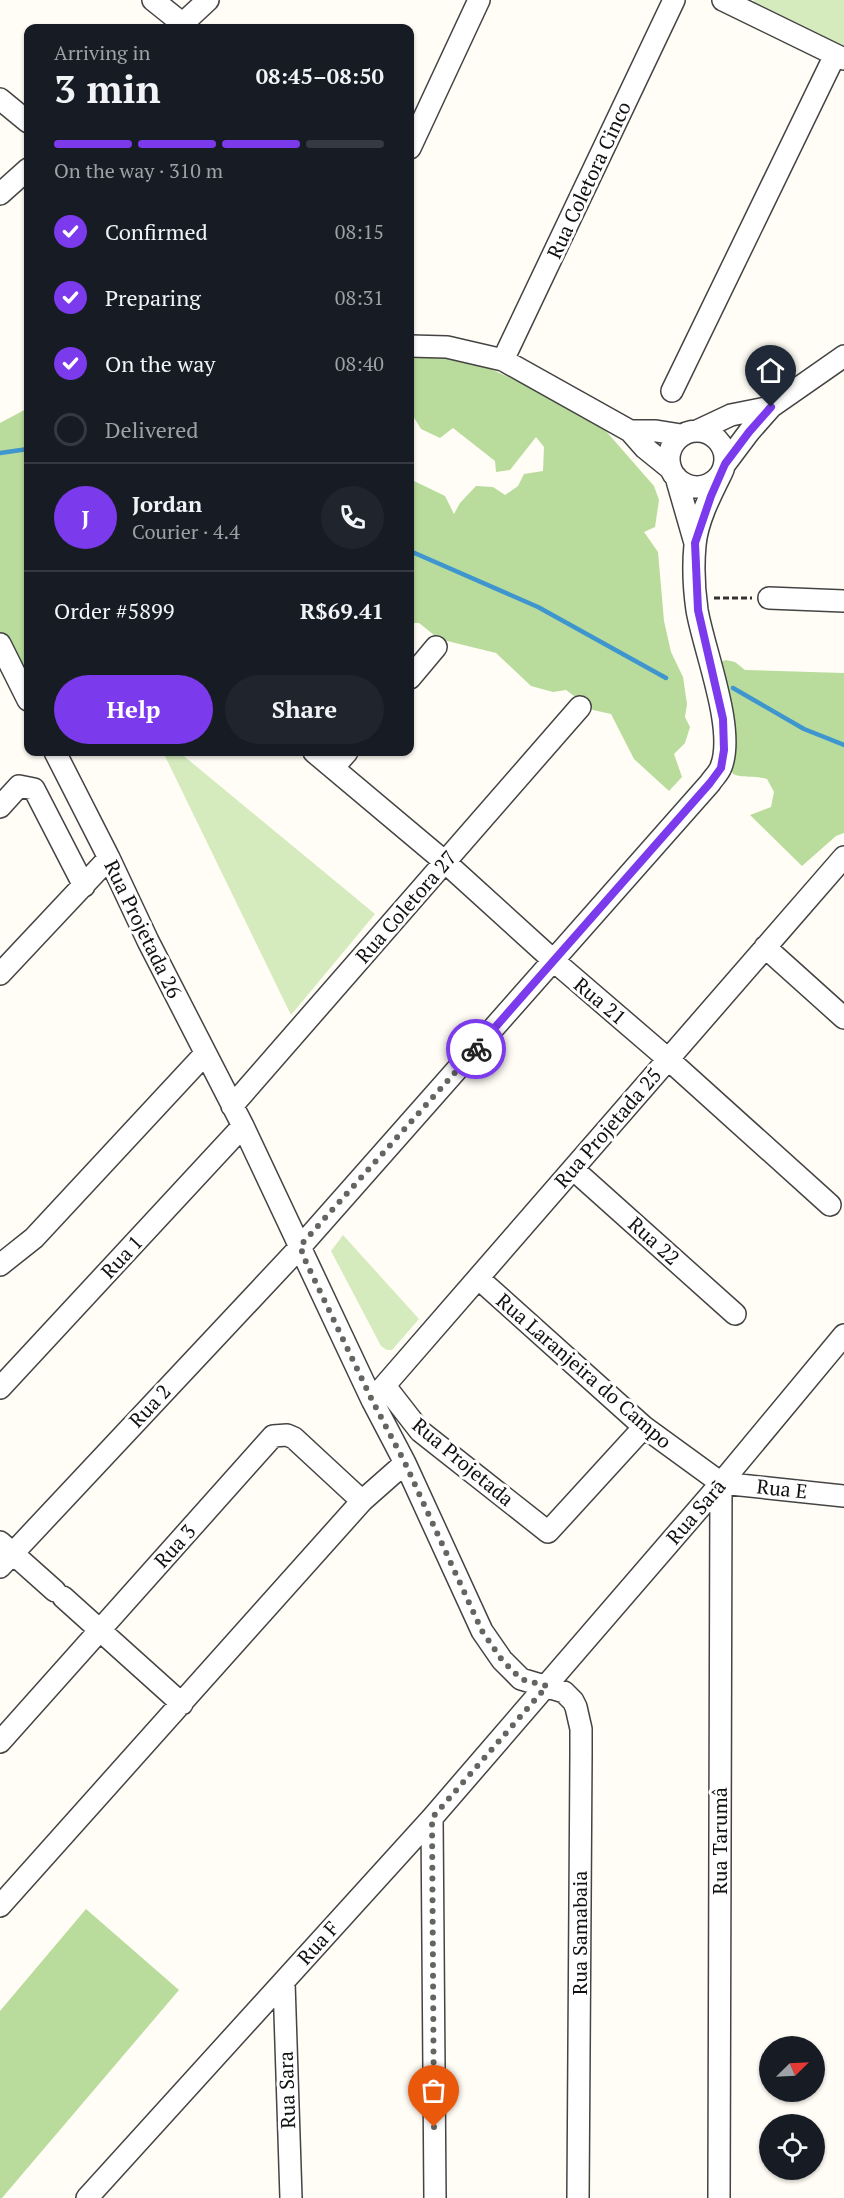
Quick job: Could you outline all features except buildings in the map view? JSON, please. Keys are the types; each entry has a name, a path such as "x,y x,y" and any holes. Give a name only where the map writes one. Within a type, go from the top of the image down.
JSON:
{"street":[{"path":"153,0 178,24"},
{"path":"182,24 208,0"},
{"path":"414,139 479,0"},
{"name":"Rua Coletora Cinco","path":"503,360 674,0"},
{"path":"672,391 840,57 736,3"},
{"path":"0,99 24,119"},
{"path":"0,194 24,173"},
{"path":"414,346 447,347 503,360 630,431 683,483 700,487 717,480 749,432 771,407 844,356"},
{"path":"695,543 669,460 674,442 731,415 771,407"},
{"path":"630,431 708,432 717,437 726,454 724,468 711,496 695,543"},
{"name":"Rua 2","path":"4,1554 300,1246 554,961 721,768 724,750 723,719 698,610 695,543"},
{"path":"769,598 844,601"},
{"path":"0,644 24,692"},
{"path":"414,673 436,647"},
{"name":"Rua Coletora 27","path":"232,1106 580,707"},
{"name":"Rua Projetada 26","path":"57,756 148,941 243,1126 306,1262 378,1393"},
{"name":"Rua 21","path":"319,756 445,862 554,961 669,1059 830,1205"},
{"path":"333,768 344,756"},
{"path":"0,807 19,786 34,789 84,886"},
{"name":"Rua Projetada 25","path":"378,1393 844,857"},
{"path":"0,974 109,858"},
{"path":"765,947 844,1018"},
{"path":"0,1265 34,1238 205,1054"},
{"name":"Rua 1","path":"0,1388 243,1126"},
{"name":"Rua 22","path":"573,1169 735,1314"},
{"name":"Rua Laranjeira do Campo","path":"478,1278 644,1427 721,1483"},
{"name":"Rua Sarã","path":"547,1686 843,1339"},
{"name":"Rua Samabaia","path":"378,1393 405,1463 482,1631 492,1648 521,1679 564,1692 576,1707 581,1729 578,2198"},
{"name":"Rua Projetada","path":"378,1393 420,1431 548,1532 644,1427"},
{"name":"Rua 3","path":"0,1742 273,1436 287,1434 294,1438 362,1501"},
{"path":"0,1906 362,1501 405,1463"},
{"name":"Rua E","path":"721,1483 844,1496"},
{"name":"Rua Tarumâ","path":"719,2198 721,1483"},
{"path":"4,1554 59,1594 182,1704"},
{"name":"Rua F","path":"87,2198 432,1818 547,1686"},
{"path":"432,1818 435,2198"},
{"name":"Rua Sara","path":"284,1982 291,2198"}],"path":[{"path":"697,598 769,598"}],"green space":[{"path":"754,0 844,0 844,47 751,6"},
{"path":"414,354 464,357 524,384 605,430 654,486 659,500 655,527 644,532 658,552 664,621 671,652 683,677 687,704 685,717 690,727 685,743 674,754 682,777 669,791 634,759 611,714 593,710 566,690 553,692 531,686 496,653 439,639 419,623 414,623 414,481 445,496 454,514 460,503 476,486 493,487 505,495 518,486 524,474 543,471 544,447 536,437 510,470 496,472 495,461 453,428 440,438 421,429 414,418"},
{"path":"24,410 24,688 0,639 0,423"},
{"path":"726,660 735,662 745,670 844,673 844,833 836,836 802,866 750,815 771,807 774,792 767,779 733,774 729,762 717,663"},
{"path":"165,756 184,756 375,914 291,1015"},
{"path":"343,1235 419,1319 392,1350 381,1346 331,1251"},
{"path":"86,1909 179,1990 0,2198 0,2011"}],"waterway":[{"path":"0,453 24,450"},
{"path":"414,553 538,607 666,678"},
{"path":"733,688 804,729 844,745"}],"way so far":[{"path":"434,2127 432,1818 547,1686 521,1679 492,1648 482,1631 405,1463 372,1400 300,1246 476,1049"}],"route":[{"path":"476,1049 721,768 724,750 723,719 698,610 695,543 725,464 771,407"}]}
